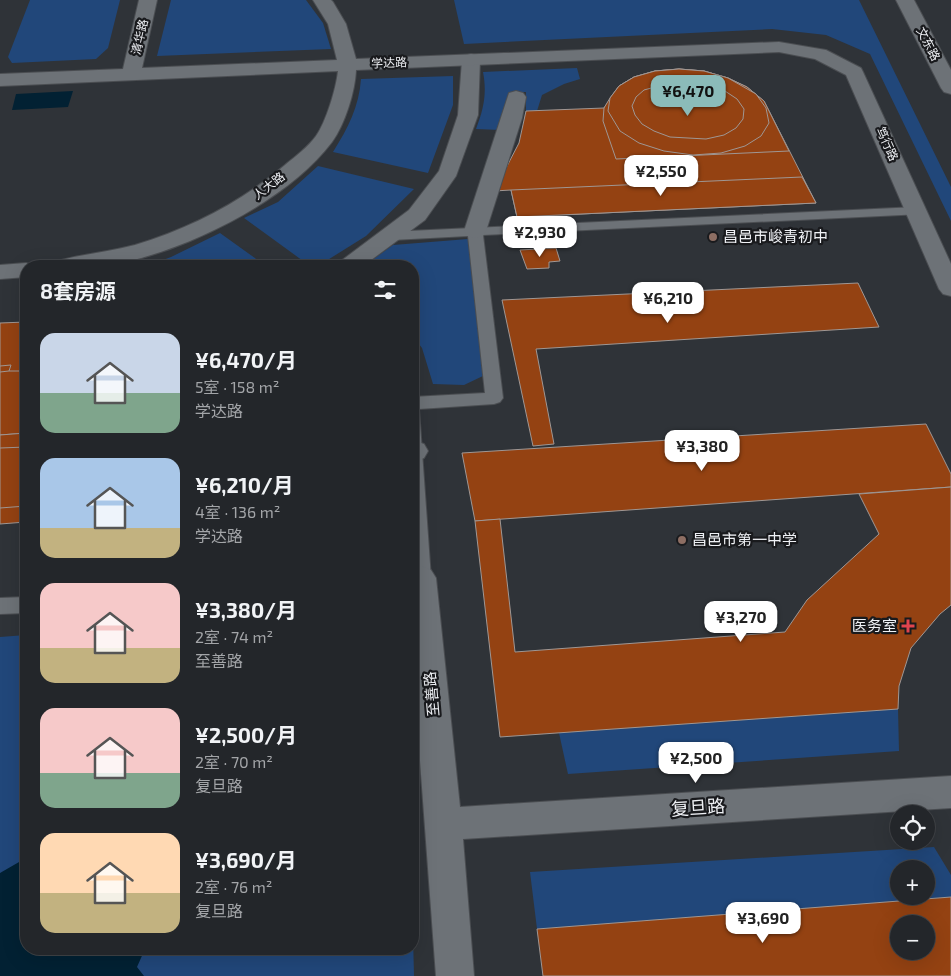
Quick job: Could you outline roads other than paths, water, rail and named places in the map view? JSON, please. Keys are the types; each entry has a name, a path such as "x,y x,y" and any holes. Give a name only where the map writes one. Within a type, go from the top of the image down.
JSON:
{"street":[{"name":"清华路","path":"131,74 148,0"},
{"name":"人大路","path":"102,260 158,244 220,219 253,199 324,140 345,95 348,65 341,32 331,10 322,0"},
{"name":"文东路","path":"905,0 951,88"},
{"name":"学达路","path":"0,80 778,47"},
{"name":"笃行路","path":"778,47 820,54 854,72 951,290"},
{"path":"470,60 468,115 481,143 475,230"},
{"path":"357,260 417,214 449,172 512,118 516,97"},
{"path":"0,272 20,270"},
{"name":"至善路","path":"419,596 444,824 455,976"},
{"name":"复旦路","path":"444,824 951,792"}],"lane":[{"path":"392,235 916,211"},
{"path":"419,403 494,398 475,230"},
{"path":"0,606 20,605"}],"place":[{"name":"昌邑市峻青初中","path":"713,237"},
{"name":"昌邑市第一中学","path":"682,540"},
{"name":"医务室","path":"908,626"}]}
